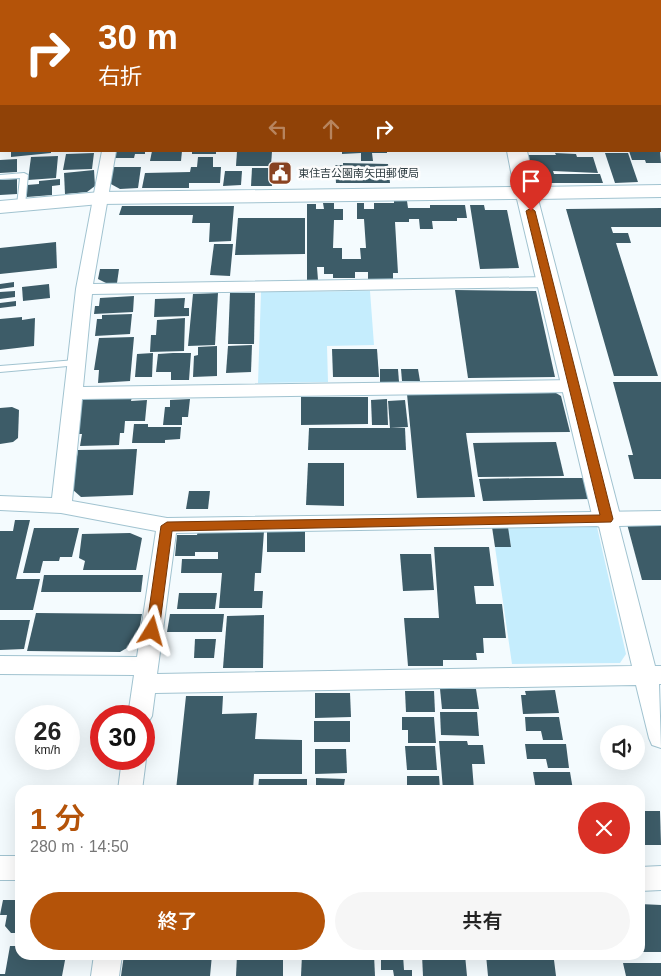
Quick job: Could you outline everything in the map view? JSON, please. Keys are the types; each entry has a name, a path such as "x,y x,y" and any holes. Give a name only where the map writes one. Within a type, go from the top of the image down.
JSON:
{"street":[{"path":"61,506 84,289 109,152"},
{"path":"517,152 607,519 653,675 661,738"},
{"path":"0,207 100,198 661,191"},
{"path":"84,289 549,282"},
{"path":"73,393 574,386"},
{"path":"0,503 61,506 167,526 661,518"},
{"path":"142,705 167,526"},
{"path":"0,665 146,675 653,675"},
{"path":"131,785 133,770"},
{"path":"0,868 15,868"},
{"path":"645,878 661,878"},
{"path":"105,976 107,960"}],"lane":[{"path":"0,177 24,175 21,205"},
{"path":"0,369 76,363"}],"shaded area":[{"path":"370,291 374,345 327,346 328,382 258,383 261,292"},
{"path":"508,527 597,527 626,654 620,663 512,664 495,547 511,547"}],"building":[{"path":"11,152 51,152 51,153 11,157"},
{"path":"113,152 145,152 145,154 135,154 134,158 112,158"},
{"path":"152,152 182,152 181,161 150,161"},
{"path":"192,152 216,152 216,154 192,154"},
{"path":"237,152 272,152 271,166 236,166"},
{"path":"342,152 387,152 372,153 373,161 361,161 361,153 342,154"},
{"path":"629,152 660,152 661,163 646,163 645,160 632,160"},
{"path":"94,153 92,169 63,170 66,154"},
{"path":"555,153 576,154 577,157 593,157 598,173 553,171 554,174 600,174 603,183 544,183 543,180 538,180 536,172 531,171 528,155 556,155"},
{"path":"605,153 628,153 638,182 615,183"},
{"path":"58,156 56,178 28,180 31,157"},
{"path":"198,157 213,157 213,167 221,167 220,183 189,183 189,188 142,188 145,173 190,172 191,167 197,167"},
{"path":"17,159 17,172 0,173 0,160"},
{"path":"343,163 388,164 390,183 336,183 335,165 343,165"},
{"path":"113,167 141,167 138,188 120,189 109,183"},
{"path":"252,168 273,168 272,186 251,186"},
{"path":"94,170 95,186 87,192 65,194 64,173"},
{"path":"225,171 242,171 241,185 223,186"},
{"path":"17,179 17,194 0,195 0,180"},
{"path":"60,179 60,185 52,186 52,195 27,197 27,185 39,184 39,181"},
{"path":"394,201 407,201 408,208 430,208 430,205 465,205 467,218 457,218 457,221 432,221 433,229 420,229 419,219 409,219 409,222 395,222 398,273 393,273 393,279 368,279 368,272 355,272 355,278 333,278 333,274 324,274 324,267 317,267 318,280 307,280 307,204 316,204 316,209 324,209 323,203 334,203 334,209 343,209 343,220 334,220 333,248 342,248 342,259 361,259 360,248 366,248 364,219 357,219 357,203 364,203 364,209 374,209 374,203 394,203"},
{"path":"470,205 484,205 485,210 507,210 519,268 480,269"},
{"path":"122,206 234,206 231,241 209,242 210,223 192,223 193,215 119,215"},
{"path":"661,208 661,227 611,227 613,233 628,233 631,243 616,243 658,376 614,376 566,209"},
{"path":"238,218 305,218 305,254 235,255"},
{"path":"56,242 57,268 0,274 0,248"},
{"path":"214,244 233,244 230,276 210,275"},
{"path":"100,269 119,269 117,283 106,283 98,279"},
{"path":"14,282 14,287 0,289 0,284"},
{"path":"49,284 50,298 23,301 22,287"},
{"path":"455,290 536,291 555,377 468,378"},
{"path":"15,291 15,297 0,299 0,292"},
{"path":"218,293 215,345 188,346 193,294"},
{"path":"230,293 255,293 254,344 228,344"},
{"path":"134,296 133,312 94,314 95,306 99,306 100,298"},
{"path":"185,298 184,308 189,308 189,316 154,317 155,299"},
{"path":"16,301 16,306 0,308 0,303"},
{"path":"132,314 130,334 95,336 97,319 102,319 102,315"},
{"path":"22,317 22,320 35,318 34,346 0,350 0,319"},
{"path":"185,318 184,351 150,352 151,335 156,335 157,320"},
{"path":"134,337 130,381 98,383 99,370 94,370 99,338"},
{"path":"252,345 251,372 226,373 228,346"},
{"path":"217,346 217,376 193,377 194,356 198,355 198,347"},
{"path":"332,349 377,349 379,377 333,377"},
{"path":"153,353 152,377 135,377 137,354"},
{"path":"191,353 189,380 171,380 171,372 156,372 158,354"},
{"path":"380,369 398,369 399,382 380,382"},
{"path":"401,369 418,369 420,381 402,381"},
{"path":"613,382 661,382 661,479 634,479 628,455 633,455"},
{"path":"556,393 561,396 570,432 466,433 475,497 417,498 407,394"},
{"path":"132,397 131,401 147,400 145,421 125,421 124,433 120,433 119,445 80,446 82,434 75,434 80,399"},
{"path":"301,397 368,397 368,424 301,425"},
{"path":"190,399 188,417 182,417 182,425 163,425 165,407 170,407 170,400"},
{"path":"387,399 388,425 372,425 371,400"},
{"path":"405,400 408,427 390,428 388,401"},
{"path":"12,407 19,410 18,438 13,442 0,444 0,408"},
{"path":"134,424 148,424 148,427 181,427 180,439 165,440 165,443 132,443"},
{"path":"309,428 405,428 406,450 308,450"},
{"path":"556,442 564,476 478,477 473,443"},
{"path":"137,449 133,495 81,497 72,489 78,450"},
{"path":"308,463 344,463 344,506 306,505"},
{"path":"585,478 590,499 483,501 479,479"},
{"path":"189,491 210,491 208,509 186,509"},
{"path":"15,520 30,520 16,579 40,579 33,610 0,610 0,531 13,531"},
{"path":"661,523 661,580 642,580 627,524"},
{"path":"492,527 508,527 511,547 495,547"},
{"path":"34,528 79,528 72,557 60,557 59,561 43,561 40,573 23,573"},
{"path":"198,531 264,531 261,573 255,573 254,591 263,591 262,608 219,608 222,573 181,573 182,559 218,559 218,552 195,552 195,556 175,556 177,535 197,535"},
{"path":"267,531 305,531 305,552 267,552"},
{"path":"130,533 142,538 136,570 83,570 85,561 79,558 82,534"},
{"path":"434,547 489,547 494,586 474,586 476,604 502,604 506,638 483,638 484,653 476,653 477,660 443,660 443,666 408,666 404,618 439,618"},
{"path":"400,554 431,554 434,590 403,591"},
{"path":"44,575 143,575 141,592 41,592"},
{"path":"179,593 217,593 215,609 177,609"},
{"path":"36,613 142,614 137,642 120,652 27,651"},
{"path":"170,614 224,614 222,632 167,632"},
{"path":"264,615 263,668 223,668 227,616"},
{"path":"0,620 30,620 24,649 0,650"},
{"path":"195,639 216,639 214,658 194,658"},
{"path":"440,689 476,689 479,709 442,709"},
{"path":"555,690 559,713 523,714 521,695 526,695 525,691"},
{"path":"405,691 434,691 435,712 406,712"},
{"path":"315,693 350,693 351,717 315,718"},
{"path":"186,696 223,696 222,714 257,713 255,739 302,740 302,774 254,774 253,785 177,785"},
{"path":"440,712 477,712 479,736 441,735"},
{"path":"402,717 434,717 436,743 408,743 408,730 402,730"},
{"path":"525,717 559,717 563,740 543,740 541,731 526,731"},
{"path":"314,721 350,721 350,742 314,742"},
{"path":"439,741 467,741 468,745 483,745 485,764 472,764 474,785 443,785"},
{"path":"525,744 566,744 569,768 548,768 546,759 527,759"},
{"path":"405,746 435,746 437,770 407,770"},
{"path":"315,749 346,749 347,773 315,774"},
{"path":"533,772 570,772 572,785 535,785"},
{"path":"407,776 439,776 440,785 407,785"},
{"path":"316,778 345,779 344,785 316,785"},
{"path":"259,779 307,779 307,785 258,785"},
{"path":"645,811 660,811 661,845 645,845"},
{"path":"3,900 15,900 15,933 11,933 5,926 7,915 0,915"},
{"path":"645,904 661,905 661,952 645,952"},
{"path":"10,946 15,946 15,960 65,960 62,976 0,976 0,974 5,974"},
{"path":"123,960 212,960 210,976 121,976"},
{"path":"237,960 283,960 283,976 236,976"},
{"path":"302,960 374,960 375,976 301,976"},
{"path":"381,960 403,960 404,970 412,970 412,976 394,976 393,970 381,970"},
{"path":"422,960 465,960 467,976 423,976"},
{"path":"486,960 554,960 556,976 488,976"},
{"path":"623,963 661,963 661,976 626,976"}],"place":[{"name":"東住吉公園南矢田郵便局","path":"280,173"}],"route":[{"path":"152,631 167,526 607,519 531,211"}]}
